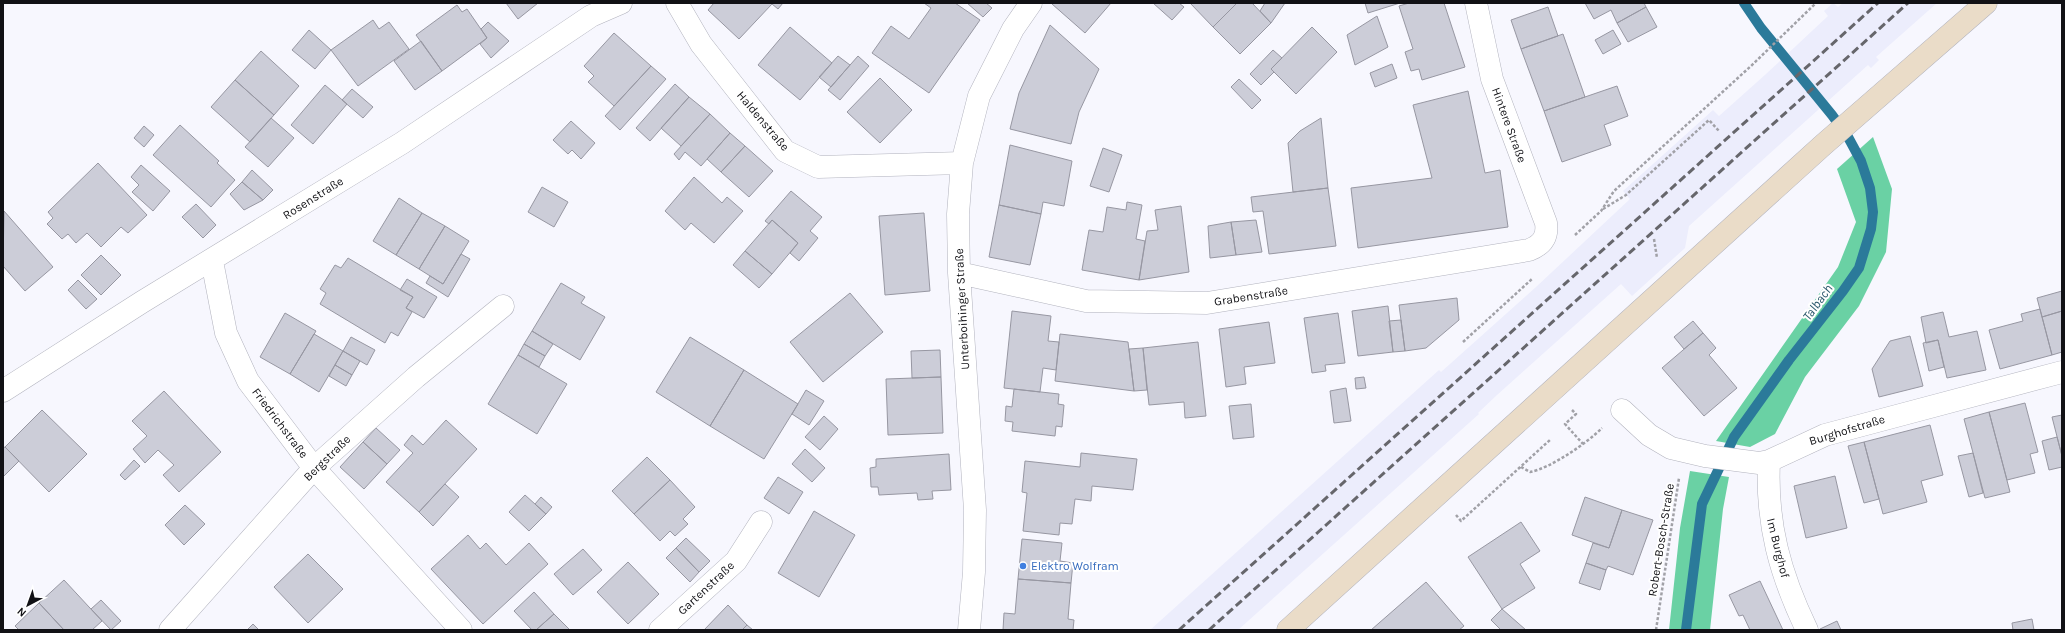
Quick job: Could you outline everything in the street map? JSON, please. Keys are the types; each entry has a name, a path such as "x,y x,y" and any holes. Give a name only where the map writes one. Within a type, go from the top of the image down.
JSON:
{"main road":[{"path":"1288,630 1823,145 1986,3"}],"street":[{"name":"Rosenstraße","path":"3,391 142,302 212,261 402,143 591,16 621,3"},
{"name":"Haldenstraße","path":"677,3 701,44 785,150 818,167 962,163"},
{"name":"Unterboihinger Straße","path":"969,630 974,572 976,510 959,273 958,214 962,163 979,96 1014,29 1031,3"},
{"name":"Hintere Straße","path":"1476,3 1492,79 1546,223 1544,238"},
{"name":"Grabenstraße","path":"959,273 1086,300 1207,304 1530,250 1544,238"},
{"name":"Friedrichstraße","path":"212,261 226,334 248,382 314,468 461,630"},
{"name":"Bergstraße","path":"170,630 314,468 416,377 502,306"},
{"name":"Burghofstraße","path":"1622,410 1649,435 1671,448 1705,456 1759,463 1769,461 1825,435 2062,372"},
{"name":"Im Burghof","path":"1769,461 1768,492 1774,540 1792,599 1807,630"},
{"name":"Gartenstraße","path":"660,630 736,561 761,522"}],"path":[{"path":"1601,211 1614,191 1751,66 1816,3"},
{"path":"1544,238 1572,238 1601,211 1626,195 1709,120 1719,131"},
{"path":"1463,342 1530,281"},
{"path":"1521,468 1530,472 1538,470 1571,453 1583,444 1564,424 1576,414"},
{"path":"1461,521 1521,468 1551,439"},
{"name":"Robert-Bosch-Straße","path":"1656,630 1683,452"}],"shaded area":[{"path":"1833,3 1838,7 1843,3 1937,3 1876,57 1879,60 1871,68 1868,65 1689,226 1685,248 1632,296 1621,284 1497,395 1478,413 1479,414 1238,630 1150,630 1439,370 1441,372 1536,287 1630,199 1623,191 1713,110 1719,116 1766,74 1828,16 1824,11"}],"green space":[{"path":"1873,137 1892,189 1886,252 1859,306 1805,377 1775,434 1750,447 1716,441 1838,267 1856,222 1837,169"},
{"path":"1690,471 1729,477 1723,509 1710,630 1669,630 1680,528"}],"building":[{"path":"506,3 538,3 518,19"},
{"path":"714,3 783,3 778,9 772,4 739,39 708,10"},
{"path":"924,3 955,3 980,20 929,93 872,53 891,26 909,39 931,8"},
{"path":"967,3 986,3 992,8 983,17"},
{"path":"1111,3 1085,33 1052,4"},
{"path":"1153,3 1179,3 1184,7 1172,20"},
{"path":"1190,3 1237,3 1213,27"},
{"path":"1237,3 1252,3 1271,23 1240,54 1213,27"},
{"path":"1265,3 1285,3 1271,23 1260,11"},
{"path":"1365,3 1400,3 1368,13"},
{"path":"1409,3 1444,3 1465,67 1422,80 1419,69 1411,71 1405,52 1413,49 1399,6"},
{"path":"1585,3 1644,3 1646,7 1617,23 1611,10 1594,19"},
{"path":"457,5 462,12 467,9 487,38 442,71 416,35"},
{"path":"1548,7 1558,36 1521,49 1511,20"},
{"path":"1646,7 1657,27 1628,42 1617,23"},
{"path":"1377,16 1388,47 1355,65 1347,35"},
{"path":"373,20 379,29 389,22 409,49 358,86 331,50"},
{"path":"488,22 509,41 491,58 480,44 487,38 481,29"},
{"path":"1050,25 1099,69 1079,112 1071,144 1010,129 1019,93"},
{"path":"790,27 832,63 800,100 758,65"},
{"path":"1312,27 1337,52 1296,94 1271,69"},
{"path":"309,30 331,50 315,69 292,50"},
{"path":"1613,30 1621,44 1603,54 1595,40"},
{"path":"614,33 651,66 614,106 588,82 594,76 584,66"},
{"path":"1563,34 1585,97 1544,111 1521,49"},
{"path":"421,41 442,71 415,90 394,61"},
{"path":"1273,50 1282,58 1271,69 1274,72 1261,85 1250,74"},
{"path":"261,51 299,86 274,115 235,80"},
{"path":"838,56 850,65 831,87 819,77"},
{"path":"858,56 869,66 840,100 828,90"},
{"path":"1392,64 1397,78 1375,87 1370,73"},
{"path":"651,66 666,79 620,130 605,116"},
{"path":"880,78 912,110 880,143 847,112"},
{"path":"1239,79 1261,100 1252,109 1231,87"},
{"path":"235,80 274,115 250,142 211,107"},
{"path":"675,84 689,97 650,141 636,128"},
{"path":"325,85 347,104 313,144 291,125"},
{"path":"1617,86 1628,116 1604,125 1611,145 1562,162 1544,111"},
{"path":"352,89 373,107 363,118 342,100"},
{"path":"1468,91 1485,173 1500,170 1508,227 1358,248 1351,188 1432,178 1413,105"},
{"path":"689,97 710,114 681,146 661,128"},
{"path":"710,114 730,133 701,166 685,152 679,160 674,154"},
{"path":"271,118 294,138 268,167 245,147"},
{"path":"1321,118 1328,188 1293,192 1288,143 1300,131"},
{"path":"571,121 595,143 581,159 572,150 568,154 553,140"},
{"path":"180,125 219,161 217,163 235,180 211,207 153,155"},
{"path":"144,126 154,135 144,147 134,138"},
{"path":"730,133 745,146 721,172 707,159"},
{"path":"1010,145 1072,161 1064,206 1043,202 1041,214 999,205"},
{"path":"745,146 773,171 749,197 721,172"},
{"path":"1103,148 1122,155 1109,192 1090,186"},
{"path":"98,163 147,215 128,233 121,227 101,247 87,233 76,243 68,234 62,239 47,224 53,218 48,212"},
{"path":"141,165 170,191 153,211 132,192 139,185 131,177"},
{"path":"252,170 273,190 263,200 242,182"},
{"path":"694,177 722,203 727,197 743,211 714,243 691,223 685,230 665,211"},
{"path":"242,182 263,200 244,210 230,194"},
{"path":"542,187 568,202 554,227 528,212"},
{"path":"1328,188 1336,246 1269,254 1263,211 1253,212 1251,197"},
{"path":"791,191 822,217 810,231 818,238 799,261 790,253 798,243 772,220 769,224 765,221"},
{"path":"399,198 422,213 396,255 373,241"},
{"path":"1127,202 1142,205 1136,239 1145,241 1139,280 1082,270 1089,230 1103,232 1107,207 1126,210"},
{"path":"196,204 216,225 203,238 182,217"},
{"path":"999,205 1041,214 1030,265 989,257"},
{"path":"1181,206 1189,272 1139,280 1147,231 1158,230 1155,210"},
{"path":"4,211 53,267 25,291 3,266"},
{"path":"422,213 445,226 419,269 396,255"},
{"path":"924,213 930,291 885,295 879,216"},
{"path":"772,220 798,243 772,274 745,251"},
{"path":"1256,220 1262,252 1236,255 1231,222"},
{"path":"1231,222 1236,255 1210,258 1208,226"},
{"path":"445,226 469,241 443,284 419,269"},
{"path":"745,251 772,274 759,288 733,265"},
{"path":"461,254 470,259 448,297 426,283 430,276 443,284"},
{"path":"101,255 121,275 101,295 81,275"},
{"path":"348,258 413,297 406,308 412,312 398,336 391,332 385,343 320,304 326,293 320,289 335,265 341,268"},
{"path":"407,279 437,297 424,318 406,308 413,297 400,290"},
{"path":"78,280 97,299 86,309 68,290"},
{"path":"561,283 585,297 581,303 605,317 580,360 532,331"},
{"path":"2062,291 2062,311 2042,317 2037,298"},
{"path":"850,293 883,332 823,382 790,342"},
{"path":"1457,298 1459,320 1426,348 1405,351 1399,305"},
{"path":"1388,306 1393,352 1358,356 1352,311"},
{"path":"2040,309 2052,355 2000,369 1989,330 2023,321 2021,314"},
{"path":"1012,311 1051,316 1048,341 1059,342 1056,370 1043,368 1040,392 1004,388"},
{"path":"2062,311 2062,352 2052,355 2042,317"},
{"path":"1943,312 1949,337 1977,331 1986,370 1947,378 1938,340 1926,343 1921,317"},
{"path":"285,313 316,331 290,374 260,357"},
{"path":"1338,313 1345,363 1325,365 1326,371 1312,373 1304,318"},
{"path":"1401,320 1405,351 1393,352 1389,321"},
{"path":"1693,321 1703,333 1684,349 1674,337"},
{"path":"1269,322 1275,363 1244,367 1246,384 1226,387 1219,329"},
{"path":"532,331 553,344 545,356 524,344"},
{"path":"1703,333 1716,348 1709,355 1737,388 1704,416 1662,368"},
{"path":"314,334 343,351 319,392 290,374"},
{"path":"1060,334 1128,342 1134,391 1055,381"},
{"path":"1910,336 1923,386 1879,397 1872,369 1890,341"},
{"path":"351,337 375,350 367,365 343,351"},
{"path":"690,337 744,370 710,426 656,392"},
{"path":"1938,340 1944,367 1929,371 1923,343"},
{"path":"1198,342 1206,416 1185,418 1184,402 1149,405 1143,348"},
{"path":"524,344 545,356 539,367 518,355"},
{"path":"1143,348 1147,390 1134,391 1129,349"},
{"path":"940,350 941,377 912,378 911,351"},
{"path":"343,351 360,361 352,375 335,365"},
{"path":"518,355 567,384 537,434 488,404"},
{"path":"335,365 352,375 346,386 329,376"},
{"path":"744,370 798,404 764,459 710,426"},
{"path":"941,377 943,433 888,435 886,379"},
{"path":"1364,377 1366,388 1356,389 1355,378"},
{"path":"1346,388 1351,421 1334,423 1330,391"},
{"path":"1014,389 1059,394 1058,404 1064,405 1062,427 1056,426 1055,436 1012,431 1013,422 1005,421 1006,406 1012,407"},
{"path":"806,390 824,401 809,425 792,414"},
{"path":"164,391 221,452 179,492 163,475 174,465 158,450 145,463 133,449 147,436 132,421"},
{"path":"2025,403 2038,452 2030,454 2035,473 2007,480 1989,412"},
{"path":"1251,404 1254,437 1233,439 1229,406"},
{"path":"42,410 87,454 49,492 5,447"},
{"path":"1989,412 2010,492 1985,498 1964,419"},
{"path":"2062,415 2062,456 2052,417"},
{"path":"824,416 838,429 820,450 805,437"},
{"path":"446,420 477,449 419,512 386,482 413,453 404,445 412,435 423,445"},
{"path":"1930,425 1943,475 1921,481 1927,502 1883,514 1864,442"},
{"path":"376,428 400,450 387,464 363,442"},
{"path":"2057,437 2062,456 2062,467 2049,470 2042,441"},
{"path":"363,442 387,464 364,489 340,467"},
{"path":"1864,442 1879,499 1864,503 1848,446"},
{"path":"5,447 19,461 3,477 3,448"},
{"path":"805,449 825,468 812,482 792,464"},
{"path":"1081,453 1137,459 1133,490 1092,486 1091,501 1075,499 1072,524 1060,523 1059,535 1023,531 1027,493 1022,492 1025,461 1080,467"},
{"path":"1973,453 1983,493 1969,497 1958,456"},
{"path":"949,454 951,490 932,491 933,499 918,500 917,493 879,495 878,487 871,487 870,468 876,467 876,459"},
{"path":"647,457 670,480 634,514 612,491"},
{"path":"134,460 140,466 125,480 120,475"},
{"path":"1835,476 1847,528 1806,538 1794,486"},
{"path":"778,477 803,492 789,514 764,498"},
{"path":"670,480 695,507 683,519 688,524 675,536 670,531 660,541 634,514"},
{"path":"445,484 459,497 433,526 419,512"},
{"path":"525,495 546,514 529,531 509,512"},
{"path":"541,497 552,507 546,514 535,504"},
{"path":"1585,497 1622,510 1609,548 1572,535"},
{"path":"185,505 205,524 184,545 165,525"},
{"path":"1622,510 1653,520 1633,575 1608,566 1606,570 1586,563 1593,543 1609,548"},
{"path":"814,511 855,535 819,597 778,573"},
{"path":"1521,522 1540,551 1520,564 1535,588 1502,609 1468,557"},
{"path":"468,535 480,549 486,543 506,565 529,543 548,564 483,624 431,569"},
{"path":"686,538 710,561 699,572 676,548"},
{"path":"1022,539 1062,543 1060,561 1073,563 1071,583 1018,579"},
{"path":"676,548 699,572 690,582 666,558"},
{"path":"583,549 602,570 573,595 554,574"},
{"path":"308,554 343,589 308,623 274,587"},
{"path":"628,562 659,594 628,624 597,592"},
{"path":"1586,563 1606,570 1600,590 1579,583"},
{"path":"1018,579 1071,583 1068,619 1074,620 1073,630 1003,630 1004,613 1015,614"},
{"path":"64,580 102,621 92,630 64,630 39,603"},
{"path":"1760,581 1783,630 1750,630 1743,615 1739,616 1729,595"},
{"path":"1426,582 1464,626 1459,630 1371,630"},
{"path":"534,592 554,614 536,630 532,630 514,611"},
{"path":"101,600 121,621 111,630 91,609"},
{"path":"39,603 64,630 19,630 15,626"},
{"path":"728,605 747,625 742,630 704,630"},
{"path":"1502,609 1526,630 1501,630 1491,620"},
{"path":"554,614 570,630 536,630"},
{"path":"2032,619 2034,630 2013,630 2012,623"},
{"path":"1837,621 1841,630 1820,629"},
{"path":"253,624 259,630 247,630"},
{"path":"747,625 753,630 742,630"}],"waterway":[{"name":"Talbach","path":"1686,630 1702,504 1734,437 1789,360 1859,268 1871,229 1873,212 1870,188 1861,161 1848,137 1832,115 1761,28 1744,3"}],"railway":[{"path":"1179,630 1878,3"},
{"path":"1209,630 1908,3"}],"place":[{"name":"Elektro Wolfram","path":"1023,566"}]}
